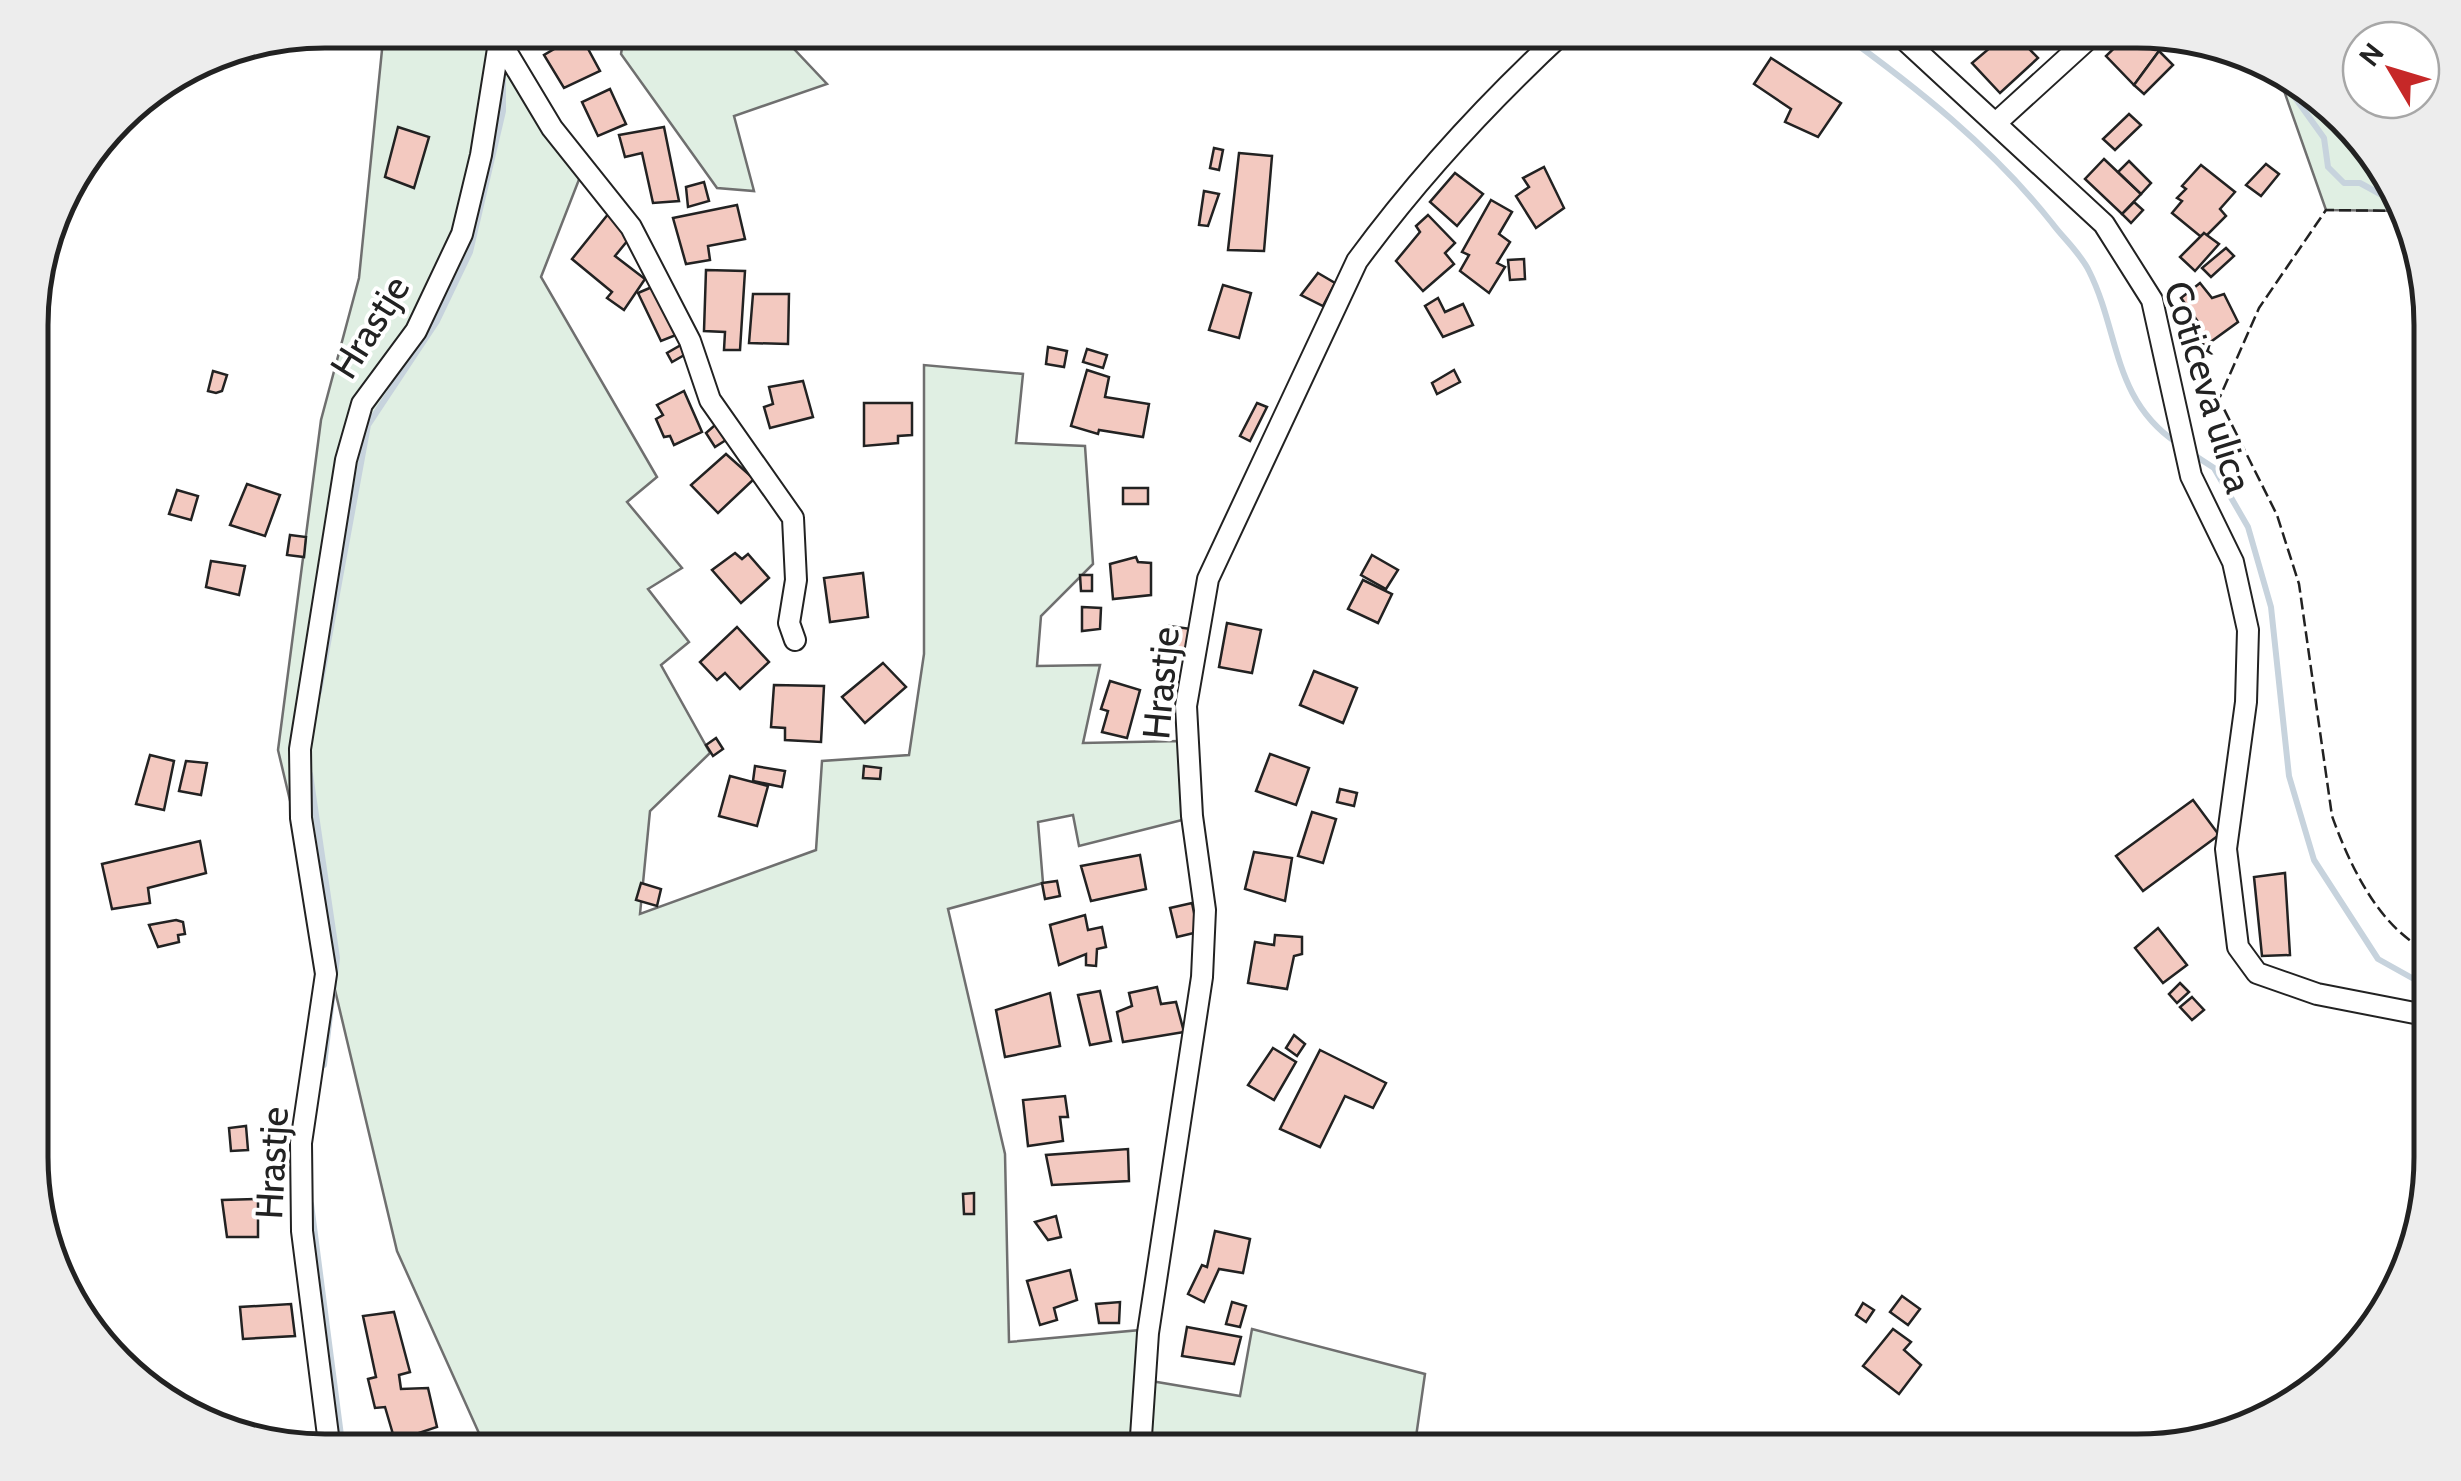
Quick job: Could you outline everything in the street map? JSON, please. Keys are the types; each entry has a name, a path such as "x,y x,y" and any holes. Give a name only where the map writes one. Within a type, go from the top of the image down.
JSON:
{"street":[{"name":"Hrastje","path":"328,1434 302,1231 301,1142 326,974 301,818 300,748 346,460 362,404 416,331 462,234 499,48"},
{"name":"Hrastje","path":"508,48 552,128 631,226 690,341 710,400 793,518 796,580 789,623 795,640"},
{"name":"Hrastje","path":"1141,1434 1148,1333 1202,977 1205,910 1192,816 1186,706 1208,579 1357,261 1387,220 1546,48"},
{"name":"Cotičeva ulica","path":"1914,48 2104,224 2152,300 2191,476 2232,562 2248,630 2246,702 2226,849 2238,948 2257,972 2318,994 2413,1013"},
{"path":"1998,122 2078,48"}],"green space":[{"path":"382,48 490,48 580,177 541,277 657,477 627,502 682,568 648,589 689,642 661,665 710,753 650,811 640,914 816,850 822,761 909,755 924,654 924,365 1023,374 1016,443 1085,446 1093,564 1041,616 1037,666 1100,665 1083,743 1180,741 1186,819 1079,846 1073,815 1038,822 1043,883 948,909 1005,1154 1009,1342 1141,1330 1132,1434 479,1434 397,1251 278,750 321,420 359,278"},
{"path":"622,48 793,48 827,84 734,116 754,191 717,188 621,54"},
{"path":"2284,91 2332,129 2356,156 2388,211 2326,210"},
{"path":"1252,1329 1425,1374 1417,1433 1147,1434 1151,1381 1240,1396"}],"building":[{"path":"556,48 588,48 600,71 564,88 544,55"},
{"path":"1990,48 2028,48 2038,58 2000,93 1972,63"},
{"path":"2114,48 2159,51 2134,85 2106,56"},
{"path":"2159,51 2173,65 2144,94 2134,85"},
{"path":"1771,58 1841,103 1818,137 1785,122 1791,109 1754,84"},
{"path":"610,89 626,124 598,136 582,102"},
{"path":"2129,114 2141,125 2115,150 2103,139"},
{"path":"398,127 429,137 414,188 385,177"},
{"path":"664,127 679,201 653,203 642,153 625,157 619,135"},
{"path":"1214,148 1223,150 1219,170 1210,168"},
{"path":"1239,153 1272,156 1264,251 1228,250"},
{"path":"2104,159 2141,194 2122,214 2085,179"},
{"path":"2129,161 2151,183 2141,194 2118,172"},
{"path":"2266,164 2279,174 2261,196 2246,185"},
{"path":"2201,165 2235,192 2220,209 2226,216 2207,235 2200,236 2172,213 2182,201 2177,198 2186,189 2182,186"},
{"path":"1544,167 1564,208 1536,228 1516,196 1529,187 1523,178"},
{"path":"1455,173 1483,194 1457,226 1430,202"},
{"path":"704,182 709,201 688,207 686,187"},
{"path":"1204,191 1219,194 1208,226 1199,225"},
{"path":"1491,200 1512,212 1499,234 1510,242 1497,263 1505,267 1489,293 1460,271 1469,255 1462,252"},
{"path":"2134,202 2143,210 2131,223 2122,214"},
{"path":"737,205 745,239 708,246 710,260 686,264 673,218"},
{"path":"609,213 633,234 615,256 645,279 624,310 607,298 612,292 572,259"},
{"path":"1428,215 1455,243 1445,253 1454,264 1423,291 1396,261 1420,232 1416,226"},
{"path":"2204,233 2219,244 2195,271 2180,257"},
{"path":"2226,248 2234,256 2211,277 2202,268"},
{"path":"1524,259 1525,279 1510,280 1508,260"},
{"path":"706,270 745,271 740,350 724,350 725,332 704,331"},
{"path":"1318,273 1335,283 1323,306 1301,295"},
{"path":"2200,283 2212,298 2224,294 2238,322 2205,346 2193,332 2201,326 2181,298"},
{"path":"659,284 681,333 661,341 638,293"},
{"path":"1223,285 1251,293 1239,338 1209,330"},
{"path":"753,294 789,294 788,344 749,343"},
{"path":"1438,298 1445,312 1463,304 1473,325 1443,337 1425,306"},
{"path":"681,345 686,354 672,362 667,353"},
{"path":"1048,347 1067,351 1064,367 1046,364"},
{"path":"1087,349 1107,355 1103,368 1083,362"},
{"path":"1087,370 1109,377 1105,397 1149,404 1143,437 1099,430 1098,434 1071,426"},
{"path":"1454,370 1460,382 1437,394 1432,383"},
{"path":"213,371 227,375 222,391 216,393 208,391"},
{"path":"803,381 813,417 770,428 764,407 773,404 769,387"},
{"path":"684,391 702,432 674,445 670,436 664,437 656,419 663,415 657,405"},
{"path":"864,403 912,403 912,435 898,436 898,443 864,446"},
{"path":"1257,403 1267,407 1250,441 1240,436"},
{"path":"715,425 726,440 715,447 706,433"},
{"path":"726,454 754,479 718,513 691,485"},
{"path":"247,484 280,495 265,536 230,525"},
{"path":"1123,488 1148,488 1148,504 1123,504"},
{"path":"177,490 198,496 191,520 169,514"},
{"path":"290,535 306,537 304,557 287,555"},
{"path":"735,553 742,559 748,554 769,578 741,603 712,570"},
{"path":"1372,555 1398,570 1386,589 1361,575"},
{"path":"1136,557 1138,562 1151,563 1151,595 1113,599 1110,564"},
{"path":"211,561 245,566 239,595 206,587"},
{"path":"863,573 868,617 830,622 824,578"},
{"path":"1080,575 1092,575 1092,591 1081,591"},
{"path":"1363,580 1392,594 1378,623 1348,609"},
{"path":"1082,607 1101,608 1100,629 1082,631"},
{"path":"1227,623 1261,630 1252,673 1219,667"},
{"path":"1169,626 1191,629 1187,651 1164,648"},
{"path":"737,627 769,662 740,689 725,673 717,680 700,662"},
{"path":"883,663 906,687 865,723 842,697"},
{"path":"1314,671 1357,688 1343,723 1300,705"},
{"path":"1110,681 1140,690 1127,738 1102,732 1108,711 1101,709"},
{"path":"774,685 824,686 821,742 785,740 785,728 771,727"},
{"path":"716,738 723,749 713,756 706,745"},
{"path":"1270,754 1309,768 1296,805 1256,791"},
{"path":"150,755 174,761 164,810 136,804"},
{"path":"186,761 207,763 201,795 179,791"},
{"path":"755,766 785,771 782,787 753,781"},
{"path":"864,766 881,768 880,779 863,778"},
{"path":"730,776 768,786 757,826 719,816"},
{"path":"1340,789 1357,793 1354,806 1337,802"},
{"path":"2193,800 2219,835 2143,891 2116,856"},
{"path":"1312,812 1336,819 1323,863 1298,856"},
{"path":"200,841 206,873 148,888 150,903 112,909 102,864"},
{"path":"1254,852 1292,858 1285,901 1245,889"},
{"path":"1140,855 1146,889 1091,901 1081,866"},
{"path":"2285,873 2290,955 2262,956 2254,877"},
{"path":"1057,881 1060,896 1045,899 1042,883"},
{"path":"641,883 661,889 657,906 636,900"},
{"path":"1192,903 1198,932 1177,937 1170,908"},
{"path":"1085,915 1088,930 1102,927 1106,947 1097,949 1096,966 1086,965 1086,954 1059,965 1050,925"},
{"path":"183,922 185,934 178,935 179,942 158,947 149,925"},
{"path":"2158,928 2187,965 2163,983 2135,948"},
{"path":"1275,935 1302,937 1302,954 1294,956 1287,989 1248,983 1255,942 1274,945"},
{"path":"2180,983 2189,992 2177,1003 2169,994"},
{"path":"1157,987 1161,1004 1176,1002 1184,1032 1123,1042 1117,1012 1132,1006 1129,993"},
{"path":"1100,991 1111,1041 1090,1045 1078,995"},
{"path":"1050,993 1060,1046 1005,1057 996,1010"},
{"path":"2192,997 2204,1010 2192,1020 2180,1007"},
{"path":"1294,1035 1305,1044 1297,1056 1286,1048"},
{"path":"1273,1048 1296,1062 1274,1100 1248,1085"},
{"path":"1320,1050 1386,1083 1373,1108 1345,1096 1320,1147 1280,1129"},
{"path":"1065,1096 1068,1117 1060,1117 1063,1141 1028,1146 1023,1100"},
{"path":"246,1126 248,1150 231,1151 229,1128"},
{"path":"1128,1149 1129,1181 1052,1185 1046,1155"},
{"path":"974,1193 974,1214 964,1214 963,1194"},
{"path":"258,1199 258,1237 227,1237 222,1200"},
{"path":"1056,1216 1061,1237 1048,1240 1035,1222"},
{"path":"1215,1231 1250,1239 1243,1273 1219,1269 1204,1302 1188,1294 1202,1265 1207,1267"},
{"path":"1070,1270 1077,1300 1054,1308 1057,1320 1040,1325 1027,1281"},
{"path":"1902,1296 1920,1309 1908,1325 1890,1312"},
{"path":"1120,1302 1119,1323 1099,1323 1096,1304"},
{"path":"1232,1302 1246,1306 1240,1327 1226,1324"},
{"path":"1863,1303 1874,1310 1866,1322 1856,1315"},
{"path":"291,1304 295,1336 243,1339 240,1307"},
{"path":"394,1312 410,1372 399,1375 401,1389 428,1388 437,1427 416,1434 393,1434 385,1407 375,1408 368,1379 376,1377 363,1316"},
{"path":"1187,1327 1241,1337 1234,1364 1182,1356"},
{"path":"1893,1329 1911,1342 1904,1350 1921,1365 1899,1394 1863,1366"}],"waterway":[{"path":"1861,48 1978,143 2077,252 2099,294 2129,386 2156,426 2177,443"},
{"path":"319,692 368,425 437,321 470,252 503,111 503,77"},
{"path":"2296,99 2324,138 2328,167 2344,183 2360,183 2380,194"},
{"path":"2191,453 2214,468 2248,527 2271,607 2289,776 2314,860 2378,959 2413,979"},
{"path":"310,774 337,958 324,1065"},
{"path":"311,1204 341,1434"}],"fence":[{"path":"2388,211 2326,210 2259,308 2219,399 2277,515 2299,584 2332,816 2369,894 2413,943"}]}
